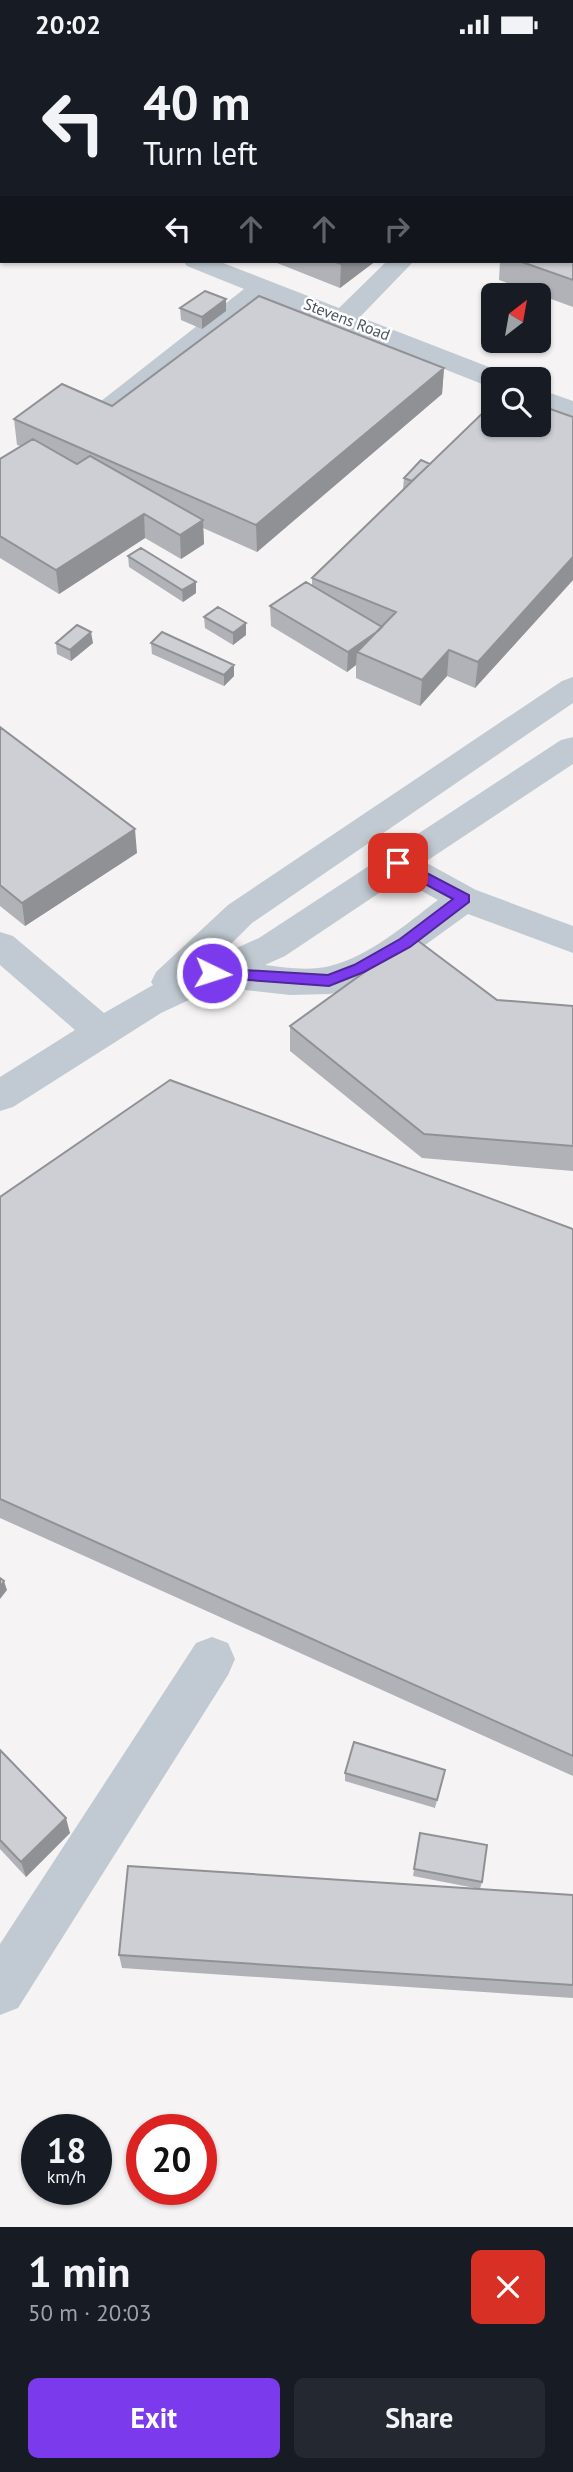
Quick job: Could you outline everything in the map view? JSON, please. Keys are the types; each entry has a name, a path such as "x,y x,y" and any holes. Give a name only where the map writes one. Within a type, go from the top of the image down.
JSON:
{"street":[{"name":"Stevens Road","path":"201,263 481,374"},
{"path":"344,318 399,263"},
{"path":"106,411 261,288"},
{"path":"551,402 573,411"},
{"path":"148,1003 240,914 573,688"},
{"path":"541,711 573,733"},
{"path":"508,734 565,765"},
{"path":"1,1094 148,1003 272,947 398,863 565,765"},
{"path":"398,863 464,899 573,940"},
{"path":"212,973 329,980 359,968 405,943 464,899"},
{"path":"0,945 102,1032"},
{"path":"0,1990 212,1659"}],"building":[{"path":"525,263 573,263 573,280"},
{"path":"205,291 226,299 202,317 180,308"},
{"path":"259,296 444,368 256,525 14,419 62,384 112,406"},
{"path":"551,409 573,417 573,557 478,662 449,650 422,680 357,652 396,612 312,578 481,415 481,437 551,437"},
{"path":"33,439 77,464 90,456 203,520 180,535 144,514 56,570 0,536 0,459"},
{"path":"421,460 430,464 412,481 404,478"},
{"path":"141,548 196,582 182,590 128,556"},
{"path":"306,582 382,627 348,652 270,606"},
{"path":"218,607 246,623 233,633 204,617"},
{"path":"77,625 91,632 70,650 56,643"},
{"path":"162,632 234,665 224,675 151,643"},
{"path":"0,727 135,829 22,903 0,885"},
{"path":"413,937 497,1000 573,1006 573,1146 424,1134 290,1026"},
{"path":"170,1080 573,1229 573,1756 0,1499 0,1197"},
{"path":"354,1742 445,1770 437,1800 345,1773"},
{"path":"0,1750 66,1818 21,1862 0,1840"},
{"path":"420,1833 487,1845 482,1882 414,1869"},
{"path":"128,1866 573,1895 573,1985 119,1955"}],"route":[{"path":"212,973 306,981 329,980 359,968 405,943 464,899 398,863"}]}
